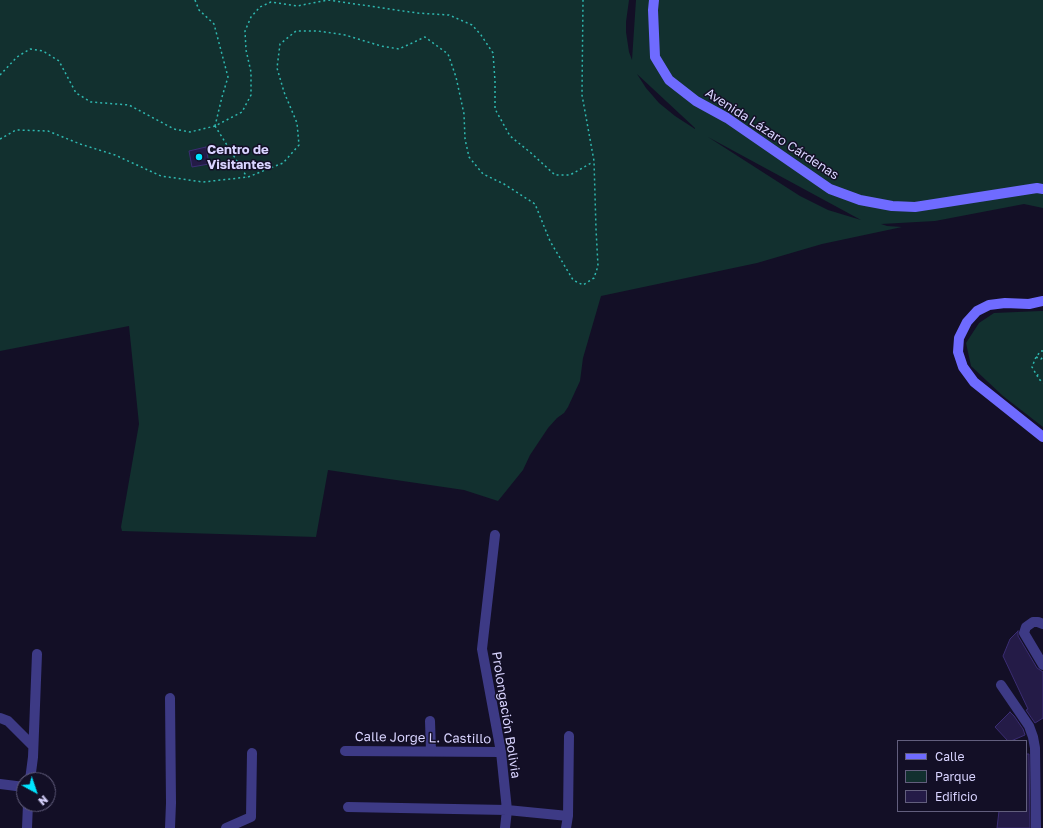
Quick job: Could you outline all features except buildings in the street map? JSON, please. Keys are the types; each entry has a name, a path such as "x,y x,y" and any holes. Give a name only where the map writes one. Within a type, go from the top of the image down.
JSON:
{"main road":[{"name":"Avenida Lázaro Cárdenas","path":"654,0 652,10 655,57 669,80 696,101 727,118 830,189 860,200 892,206 915,207 1037,188 1043,189"},
{"path":"1043,301 1029,304 1005,303 989,305 977,311 966,322 959,338 958,352 963,368 974,382 1043,437"}],"street":[{"name":"Prolongación Bolivia","path":"495,535 482,649 501,752 507,810 505,828"},
{"path":"1043,624 1033,622 1026,627 1024,633 1043,665"},
{"path":"31,772 37,654"},
{"path":"1001,685 1029,726 1034,737 1036,828"},
{"path":"170,698 170,828"},
{"path":"0,718 8,721 33,746"},
{"path":"430,722 431,752"},
{"path":"566,828 568,816 569,736"},
{"name":"Calle Jorge L. Castillo","path":"345,751 501,752"},
{"path":"226,828 251,817 252,753"},
{"path":"0,784 16,786"},
{"path":"348,807 507,810 568,816"},
{"path":"27,828 28,812"}],"path":[{"path":"194,0 199,10 214,24 228,78 214,126 248,177"},
{"path":"0,75 17,57 30,49 43,51 59,61 76,93 91,102 129,105 174,128 190,132 214,126 242,112 251,95 251,72 246,50 244,31 251,17 260,7 271,2 297,6 328,0 417,13 449,16 472,25 493,53 495,109 510,136 555,175 570,175 594,161"},
{"path":"0,139 16,130 48,131 80,144 115,155 161,176 203,182 248,177 283,163 299,144 297,123 284,92 277,68 280,44 296,30 318,31 345,35 381,46 399,49 425,37 448,54 456,77 464,114 465,139 469,157 483,174 504,184 534,204 550,241 573,280 583,285 594,278 598,266 594,161 582,95 583,0"},
{"path":"1043,351 1036,357 1032,367 1043,383"},
{"path":"1036,357 1041,359 1043,357"},
{"path":"1037,376 1040,372"}],"green space":[{"path":"0,0 629,0 626,32 629,52 632,60 636,0 1043,0 1043,208 1024,204 935,221 881,224 902,227 822,244 757,263 601,296 583,358 580,381 568,407 564,413 548,428 530,455 523,470 498,501 464,490 328,470 316,537 122,531 121,527 139,424 129,326 0,351","holes":["637,74 695,128 695,129 659,103 646,88","708,137 861,220 828,210 800,196"]},
{"path":"1043,311 1043,427 1003,396 971,366 966,343 979,323 994,313"}],"place":[{"name":"Centro de Visitantes","path":"199,157"}]}
